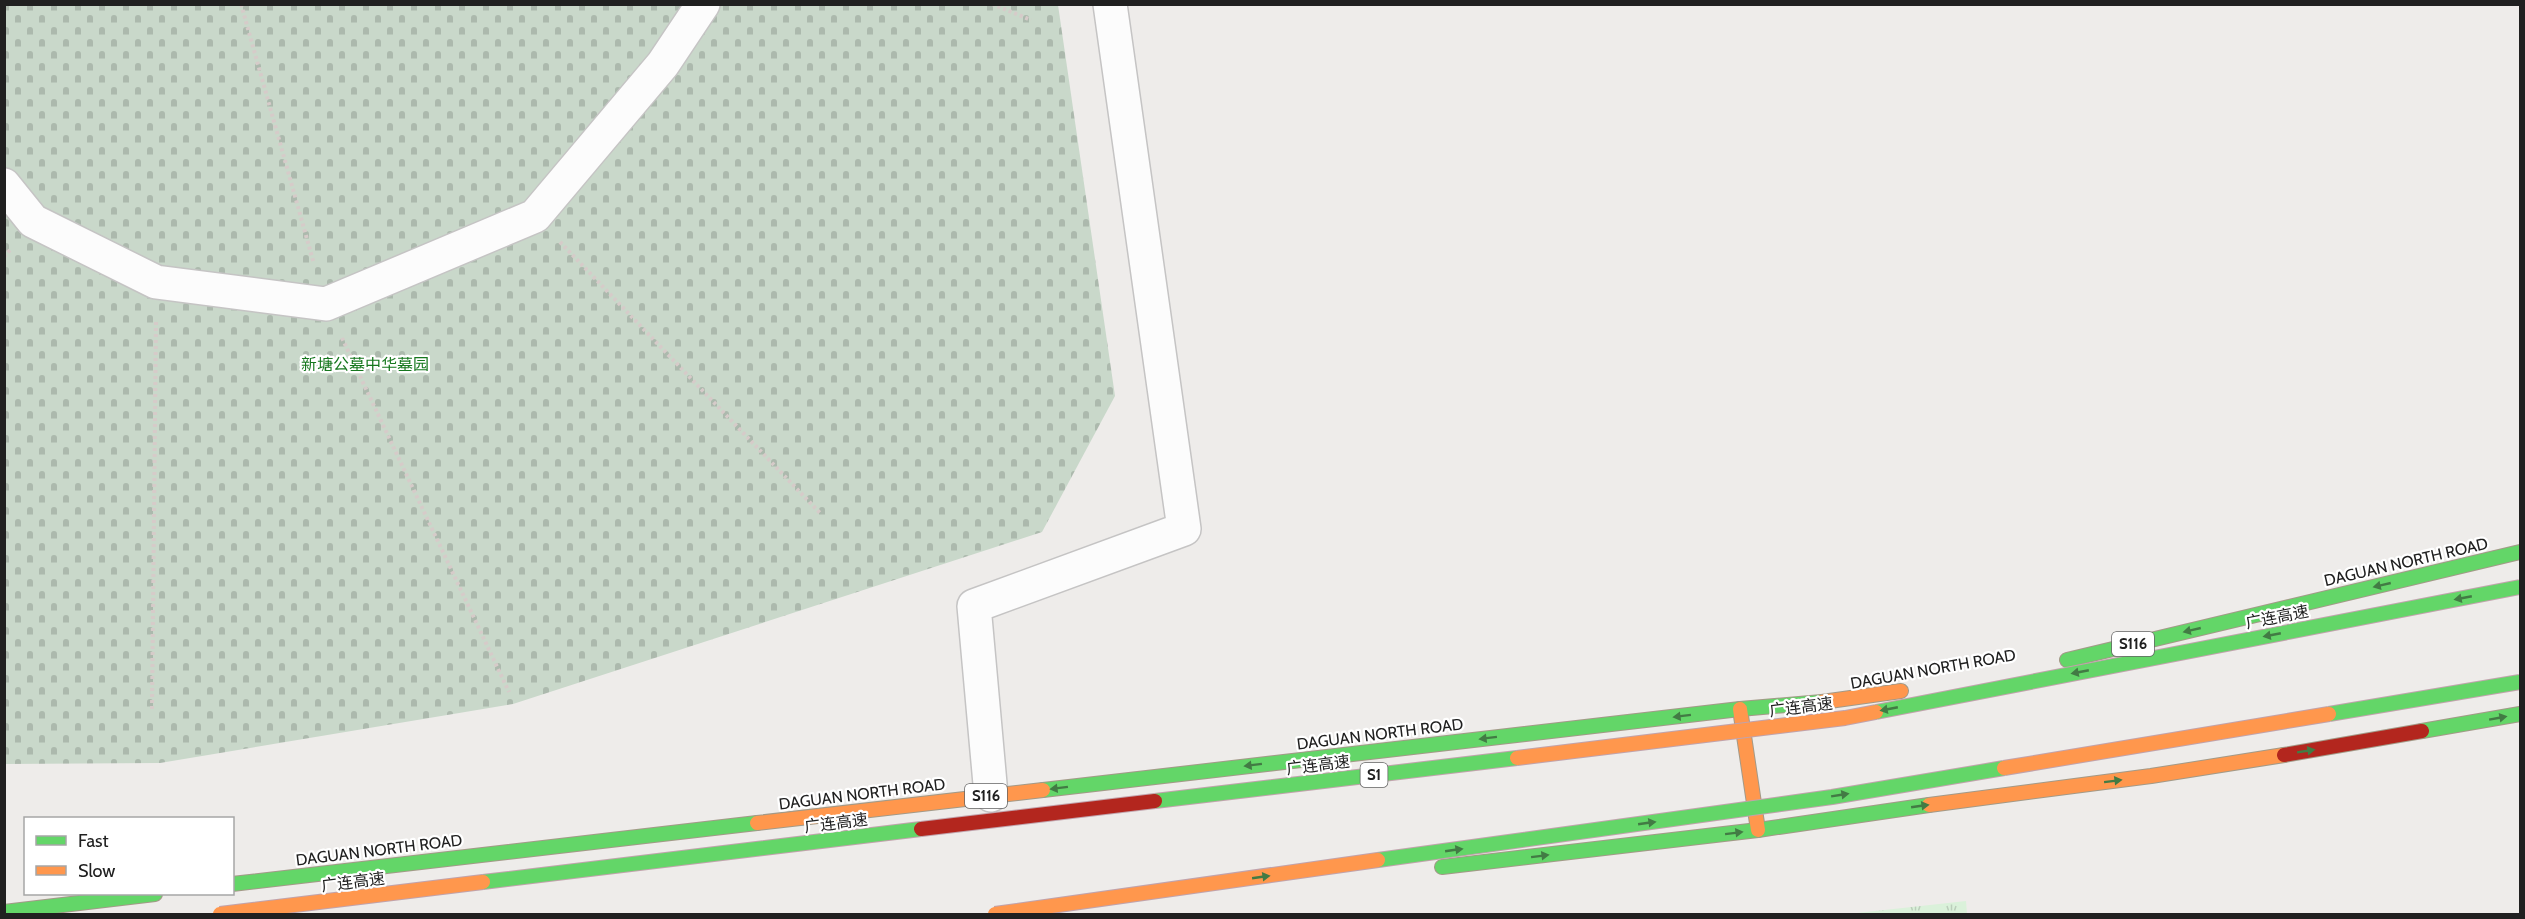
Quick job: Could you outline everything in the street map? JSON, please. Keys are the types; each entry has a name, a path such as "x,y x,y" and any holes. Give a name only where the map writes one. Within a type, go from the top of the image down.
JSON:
{"main road":[{"name":"DAGUAN NORTH ROAD","path":"1953,682 2020,671 2520,552"},
{"name":"广连高速","path":"220,915 1845,718 2520,587"},
{"path":"995,915 1832,797 2520,682"},
{"name":"DAGUAN NORTH ROAD","path":"234,884 1740,709 1854,699 1920,688"},
{"path":"1740,709 1758,830"},
{"path":"1425,869 1758,830 1943,802 2151,776 2520,714"},
{"path":"1044,915 1354,878"},
{"path":"4,912 147,895"}],"street":[{"path":"4,185 33,221 156,282 326,304 535,216 663,64 703,4"},
{"path":"991,795 974,606 1184,529 1110,4"}],"path":[{"path":"241,4 326,304 509,692"},
{"path":"992,4 1031,20"},
{"path":"535,216 820,513"},
{"path":"152,709 156,282"}],"green space":[{"name":"新塘公墓中华墓园","path":"4,5 1058,5 1115,396 1042,532 513,704 160,763 5,764"},
{"path":"1966,901 1967,914 1848,914"}],"traffic: fast":[{"path":"2067,660 2520,552"},
{"path":"1876,712 2520,587"},
{"path":"2329,714 2520,682"},
{"path":"1043,790 1740,709 1822,702"},
{"path":"2422,731 2520,714"},
{"path":"1155,801 1517,758"},
{"path":"1378,860 1832,797 2004,768"},
{"path":"1442,867 1758,830 1929,805"},
{"path":"234,884 757,823"},
{"path":"483,882 921,829"},
{"path":"4,912 147,895"}],"traffic: slow":[{"path":"1822,702 1901,691"},
{"path":"1740,709 1758,830"},
{"path":"1517,758 1845,718 1876,712"},
{"path":"2004,768 2329,714"},
{"path":"1929,805 2151,776 2284,755"},
{"path":"757,823 1043,790"},
{"path":"995,914 1378,860"},
{"path":"220,914 483,882"}],"traffic: jam":[{"path":"2284,755 2422,731"},
{"path":"921,829 1155,801"}]}
